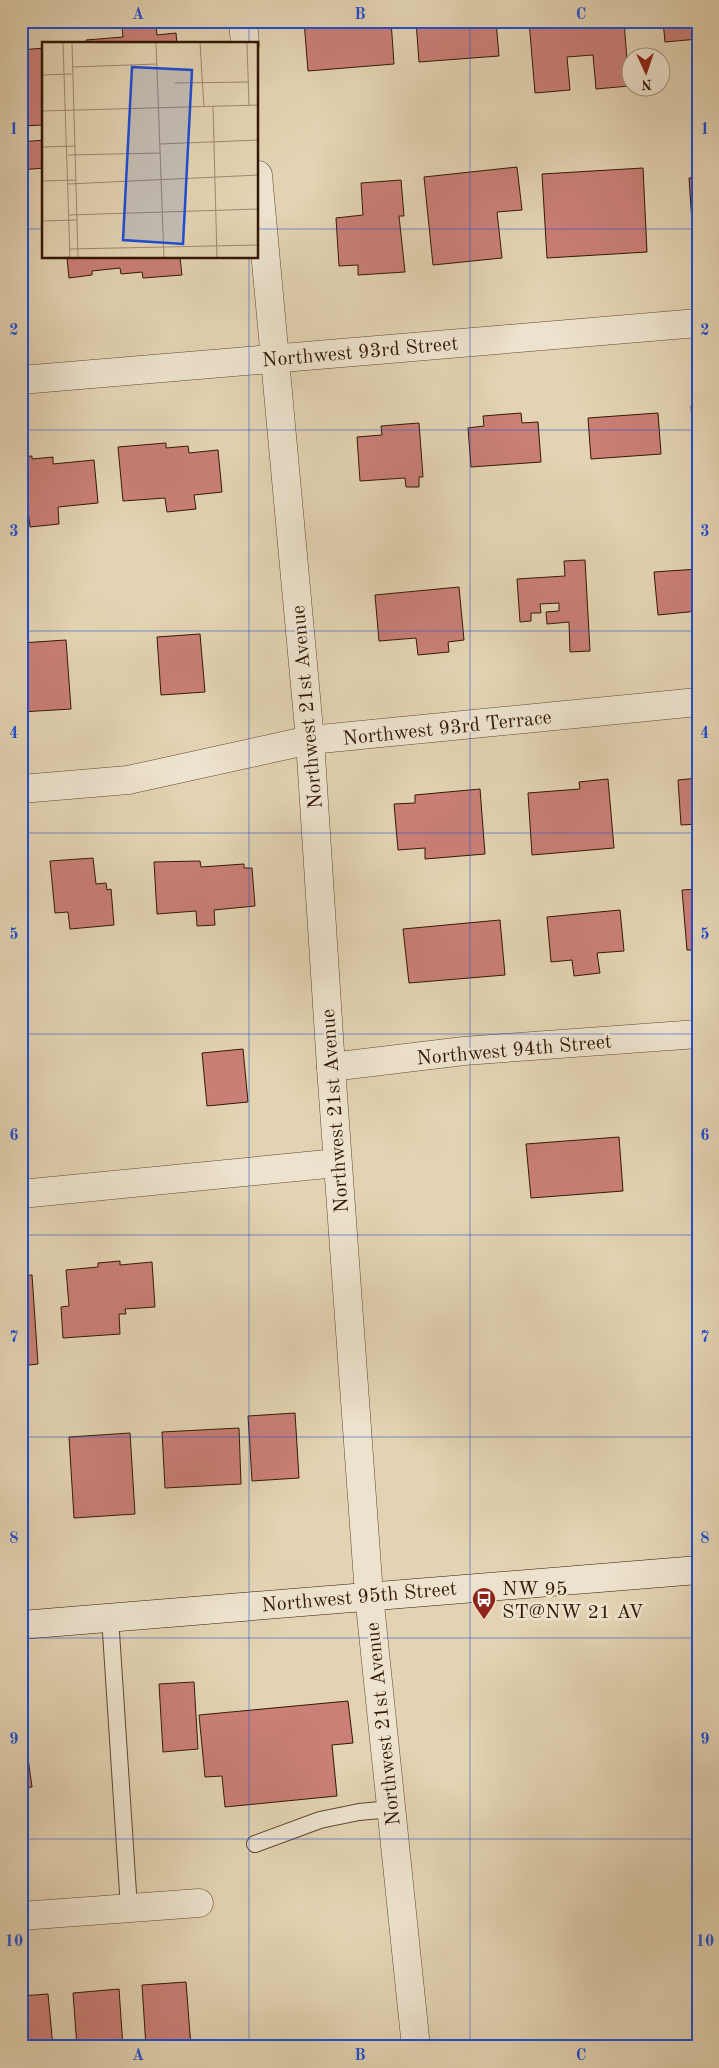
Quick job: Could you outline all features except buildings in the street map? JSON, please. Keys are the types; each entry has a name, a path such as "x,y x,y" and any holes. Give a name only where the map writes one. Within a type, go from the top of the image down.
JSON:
{"street":[{"path":"243,21 245,42"},
{"name":"Northwest 21st Avenue","path":"259,186 310,740 337,1163 369,1595 416,2047"},
{"name":"Northwest 93rd Street","path":"21,380 698,323"},
{"name":"Northwest 93rd Terrace","path":"21,789 128,780 310,740 698,702"},
{"name":"Northwest 94th Street","path":"331,1067 464,1051 698,1034"},
{"path":"21,1194 337,1163"},
{"name":"Northwest 95th Street","path":"21,1625 369,1595 698,1570"},
{"path":"21,1916 199,1903"}],"lane":[{"path":"110,1617 129,1908"},
{"path":"255,1844 320,1820 359,1812 391,1809"}],"place":[{"name":"NW 95 ST@NW 21 AV","path":"484,1620"}]}
